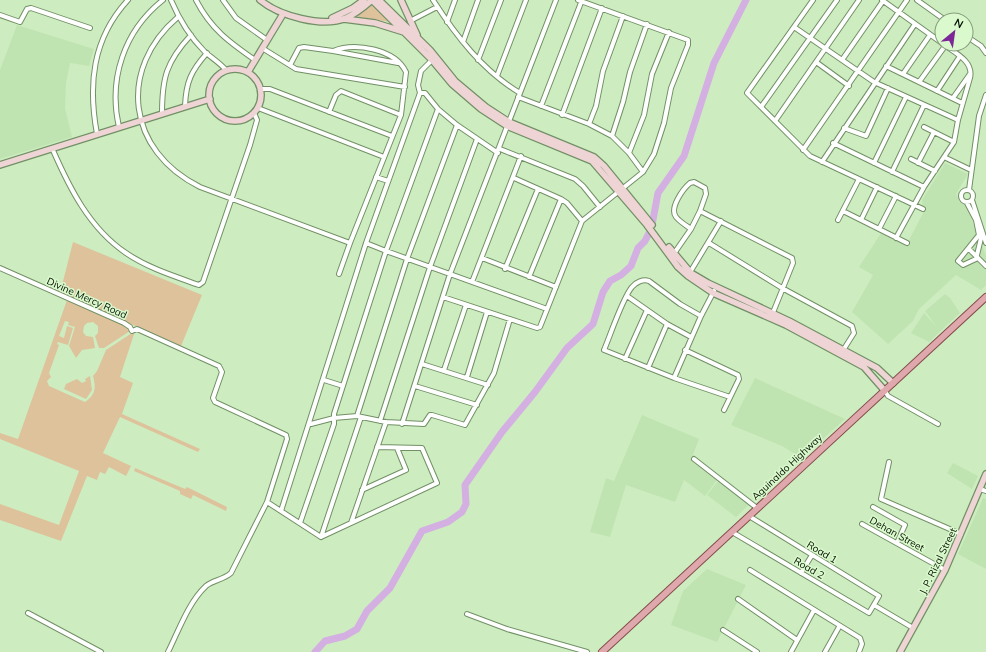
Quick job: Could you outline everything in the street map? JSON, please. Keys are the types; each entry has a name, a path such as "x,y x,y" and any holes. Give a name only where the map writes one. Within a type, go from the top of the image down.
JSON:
{"main road":[{"name":"Aguinaldo Highway","path":"602,652 986,297"}],"street":[{"path":"97,134 91,90 93,73 106,32 120,8 128,0"},
{"path":"119,127 116,112 115,90 123,55 129,41 143,18 163,0"},
{"path":"170,0 178,17 191,35 207,53 226,70"},
{"path":"196,0 209,22 222,36 255,60"},
{"path":"223,0 236,18 267,40"},
{"path":"260,0 283,14 302,19 344,19 375,22 406,33"},
{"path":"326,20 353,8 364,0"},
{"path":"344,19 354,14 372,0 406,33 466,97 508,124 587,158 597,166 621,190 689,274 714,290 772,315 842,352 877,368 893,383"},
{"path":"379,0 419,39 460,85 508,124"},
{"path":"401,0 419,39"},
{"path":"433,0 447,22 478,60 519,95 541,106 589,124 612,136 629,152 643,172"},
{"path":"447,22 455,0"},
{"path":"463,42 478,0"},
{"path":"478,60 501,0"},
{"path":"497,76 526,0"},
{"path":"402,424 450,274 499,151 556,0"},
{"path":"443,297 537,328 540,327 582,221 643,172 657,147 671,88 688,45 687,38 580,0 541,106"},
{"path":"813,0 748,94 803,150 822,162 923,209"},
{"path":"762,107 837,0"},
{"path":"775,121 859,0"},
{"path":"803,150 859,72 907,0"},
{"path":"917,0 934,12"},
{"path":"842,60 882,1 934,38"},
{"path":"410,21 437,7"},
{"path":"0,15 20,22 27,8 31,8 90,28"},
{"path":"562,114 602,8"},
{"path":"248,72 283,14"},
{"path":"589,124 596,106 603,71 623,16"},
{"path":"178,17 160,35 149,52 141,73 138,90 141,120 148,140 172,170 184,179 200,187 350,243"},
{"path":"612,136 623,102 630,72 647,24"},
{"path":"822,162 874,82 915,24"},
{"path":"794,27 874,82 958,120"},
{"path":"629,152 644,116 652,74 669,32"},
{"path":"162,114 162,91 167,68 179,49 191,35"},
{"path":"903,74 930,35"},
{"path":"974,41 981,46 986,53"},
{"path":"290,65 300,48 304,47 398,63"},
{"path":"262,48 296,69 405,87"},
{"path":"333,51 347,48 377,50 398,63 406,72 401,115 339,274"},
{"path":"920,82 938,52"},
{"path":"896,238 924,187 954,142 962,103 971,72 968,64 954,52"},
{"path":"185,106 186,87 189,78 195,66 207,53"},
{"path":"937,91 960,56"},
{"path":"281,511 324,380 366,243 420,93 418,85 421,71 432,60"},
{"path":"816,62 849,86"},
{"path":"886,66 962,103"},
{"path":"52,148 74,195 99,228 125,252 152,267 199,285 203,282 250,145 257,120 256,111 261,96 261,89 256,79 248,72 237,69 226,70 215,78 209,92 212,106 224,118 240,120 256,111 384,157"},
{"path":"953,98 971,72"},
{"path":"844,128 866,136 888,88"},
{"path":"261,89 270,89 392,136"},
{"path":"329,112 336,95 341,91 401,115"},
{"path":"420,93 425,93 438,109 477,139 499,151 521,156 575,179 583,186 600,207"},
{"path":"969,190 980,116 986,95"},
{"path":"874,163 906,97"},
{"path":"0,165 210,99"},
{"path":"892,172 924,105"},
{"path":"300,524 334,424 334,414 386,251 438,109"},
{"path":"321,537 407,259 457,125"},
{"path":"924,127 954,142"},
{"path":"918,163 934,132"},
{"path":"380,421 430,267 477,139"},
{"path":"833,143 924,187"},
{"path":"472,282 514,178 521,156"},
{"path":"944,157 971,170"},
{"path":"911,159 935,171"},
{"path":"376,177 388,181"},
{"path":"514,178 561,199 567,203 582,221"},
{"path":"838,220 859,179"},
{"path":"673,256 692,229 706,194 705,188 694,182 690,183 681,194 674,213 692,229"},
{"path":"861,220 877,187"},
{"path":"505,269 538,189"},
{"path":"969,190 974,195 972,200 986,243"},
{"path":"969,190 963,191 961,196 963,201 967,203 978,226 979,235 969,249 959,259 959,263 963,265 977,256 982,234"},
{"path":"879,229 896,196"},
{"path":"529,277 561,199"},
{"path":"967,203 972,200"},
{"path":"700,211 792,258 793,263 772,315"},
{"path":"843,211 907,243"},
{"path":"689,274 721,221"},
{"path":"366,243 547,309"},
{"path":"709,243 782,288 852,326 854,333 842,352"},
{"path":"969,249 986,266"},
{"path":"482,258 505,269 556,288"},
{"name":"Divine Mercy Road","path":"0,268 124,323 130,327 132,331 137,329 204,359 221,369 222,372 213,398 215,402 286,435 287,439 267,502 231,573 208,584 202,590 188,611 168,652"},
{"path":"700,316 645,280 632,287 604,350 674,378 730,397"},
{"path":"674,378 700,316 714,290"},
{"path":"627,296 667,324 691,337"},
{"path":"444,370 466,305"},
{"path":"625,359 647,310"},
{"path":"467,377 487,312"},
{"path":"310,424 334,418 359,417 402,424 425,424 428,417 432,415 465,425 477,406 494,373 510,319"},
{"path":"648,368 667,324"},
{"path":"685,350 738,375 739,379 724,410"},
{"path":"842,352 864,367 888,396 938,424"},
{"path":"422,364 467,377 488,385"},
{"path":"324,380 343,386"},
{"path":"415,386 477,406"},
{"path":"351,523 386,422"},
{"path":"321,537 437,483 422,448 377,447"},
{"path":"362,490 406,470 397,448"},
{"path":"694,459 757,508"},
{"path":"889,462 881,499 962,534"},
{"name":"J. P. Rizal Street","path":"900,652 946,570 984,487 986,474"},
{"path":"267,502 321,537"},
{"path":"873,507 905,525 897,543"},
{"name":"Road 1","path":"749,516 879,596 874,605"},
{"name":"Dehan Street","path":"862,524 946,570"},
{"name":"Road 2","path":"732,532 869,613 874,605"},
{"path":"801,573 812,555"},
{"path":"750,570 861,641 862,647 859,652"},
{"path":"738,599 797,640"},
{"path":"874,605 913,628"},
{"path":"791,652 814,610"},
{"path":"28,613 101,652"},
{"path":"467,614 507,629 587,652"},
{"path":"825,652 839,627"},
{"path":"723,630 758,652"}],"shaded area":[{"path":"373,2 390,19 390,22 358,17 358,14"},
{"path":"17,25 94,49 89,66 70,63 66,83 65,108 72,137 0,159 0,70"},
{"path":"945,163 968,174 956,194 962,203 966,205 986,255 986,285 981,290 956,275 919,309 913,321 888,344 852,312 873,275 859,267 881,233 906,246 923,213 922,200"},
{"path":"73,242 202,295 181,346 60,293"},
{"path":"945,294 950,298 960,313 929,342 911,333 924,313 937,327 925,311"},
{"path":"67,300 120,323 130,331 104,348 99,348 95,336 98,333 98,326 93,322 87,323 84,326 83,332 86,336 93,337 95,348 82,350 76,358 69,346 75,327 68,325 69,322 65,321 59,336 64,338 67,326 73,328 68,345 58,342 57,344 59,345 49,373 51,377 47,381 49,386 85,402 93,394 95,384 93,376 97,371 106,350 135,331 120,377 133,383 122,414 200,449 198,452 120,417 103,453 131,466 126,476 109,467 105,474 100,472 97,480 87,476 61,541 0,520 0,504 59,525 79,471 0,439 0,433 18,439"},
{"path":"90,376 92,390 86,399 64,389 66,384 77,379 82,383"},
{"path":"755,378 845,419 802,458 782,446 731,425"},
{"path":"642,415 699,439 691,460 717,480 705,496 684,480 675,502 626,485 610,537 590,532 606,478 614,481"},
{"path":"953,463 978,476 972,489 947,473"},
{"path":"135,468 185,489 187,487 227,507 226,511 193,495 191,499 180,494 180,491 134,471"},
{"path":"719,480 750,504 736,517 707,495"},
{"path":"983,498 986,499 986,569 958,554"},
{"path":"707,569 746,585 717,642 671,625 683,591"}],"waterway":[{"path":"652,225 658,193 684,156 714,63 746,0"},
{"path":"315,652 325,641 345,636 357,629 367,611 390,588 422,531 448,522 462,512 466,504 465,485 502,432 535,392 567,348 593,324 603,292 610,281 621,275 631,266 638,248 645,241 649,233"}]}
